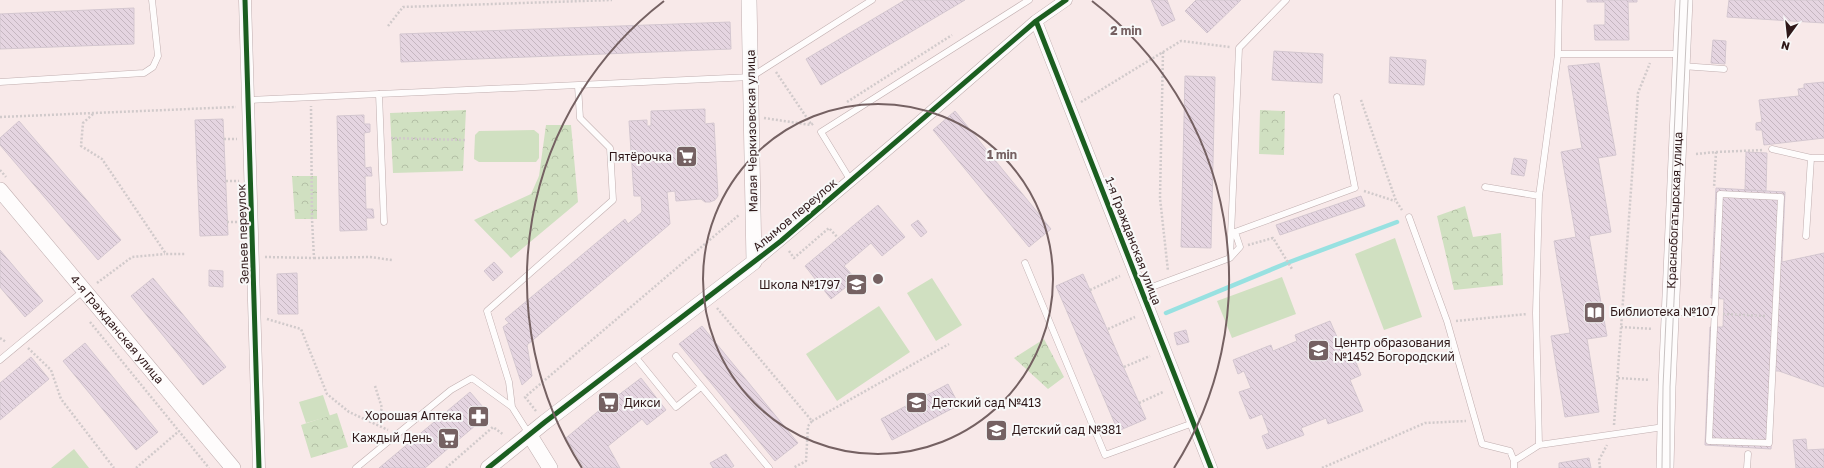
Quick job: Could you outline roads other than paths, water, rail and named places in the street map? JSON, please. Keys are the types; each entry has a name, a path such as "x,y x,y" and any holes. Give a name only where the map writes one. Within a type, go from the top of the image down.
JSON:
{"main road":[{"name":"Краснобогатырская улица","path":"1665,468 1670,312 1684,0"}],"street":[{"name":"Зельев переулок","path":"245,0 259,468"},
{"name":"Малая Черкизовская улица","path":"749,0 754,262"},
{"name":"Алымов переулок","path":"488,468 529,434 754,262 851,181 1036,21 1066,0"},
{"name":"1-я Гражданская улица","path":"1036,21 1211,468"},
{"name":"4-я Гражданская улица","path":"0,190 83,291 233,468"},
{"path":"529,434 550,468"}],"lane":[{"path":"0,82 144,73 153,66 158,56 152,0"},
{"path":"249,104 311,97 751,77 872,0"},
{"path":"851,181 821,132 1029,0"},
{"path":"1230,258 1238,48 1286,0"},
{"path":"1539,445 1536,313 1539,196 1558,54 1560,0"},
{"path":"1558,54 1653,53 1724,69"},
{"path":"512,407 509,382 487,311 613,200 610,148 580,118 578,86"},
{"path":"379,94 384,222"},
{"path":"1141,291 1230,258 1240,247 1235,232 1355,188 1337,97"},
{"path":"1772,149 1811,158 1824,158"},
{"path":"1806,236 1811,158"},
{"path":"1485,187 1539,196"},
{"path":"1720,194 1780,197 1769,443 1709,440 1715,314 1720,194"},
{"path":"1409,217 1447,321 1482,444 1510,451 1514,465 1539,445 1666,426"},
{"path":"1025,263 1105,455 1193,423"},
{"path":"0,360 83,291"},
{"path":"1670,312 1715,314"},
{"path":"634,354 676,407 701,387"},
{"path":"676,356 769,468"},
{"path":"356,468 451,390 472,378 512,407 529,434"},
{"path":"1747,468 1748,454"}],"waterway":[{"path":"1166,313 1287,263 1397,222"}],"tram line":[{"path":"1662,468 1663,387 1680,0"},
{"path":"1670,468 1670,387 1688,0"}],"place":[{"name":"Пятёрочка","path":"687,157"},
{"name":"Школа №1797","path":"856,285"},
{"name":"Библиотека №107","path":"1595,312"},
{"name":"Центр образования №1452 Богородский","path":"1319,350"},
{"name":"Дикси","path":"608,403"},
{"name":"Детский сад №413","path":"917,403"},
{"name":"Хорошая Аптека","path":"478,416"},
{"name":"Детский сад №381","path":"997,430"},
{"name":"Каждый День","path":"448,438"}]}
